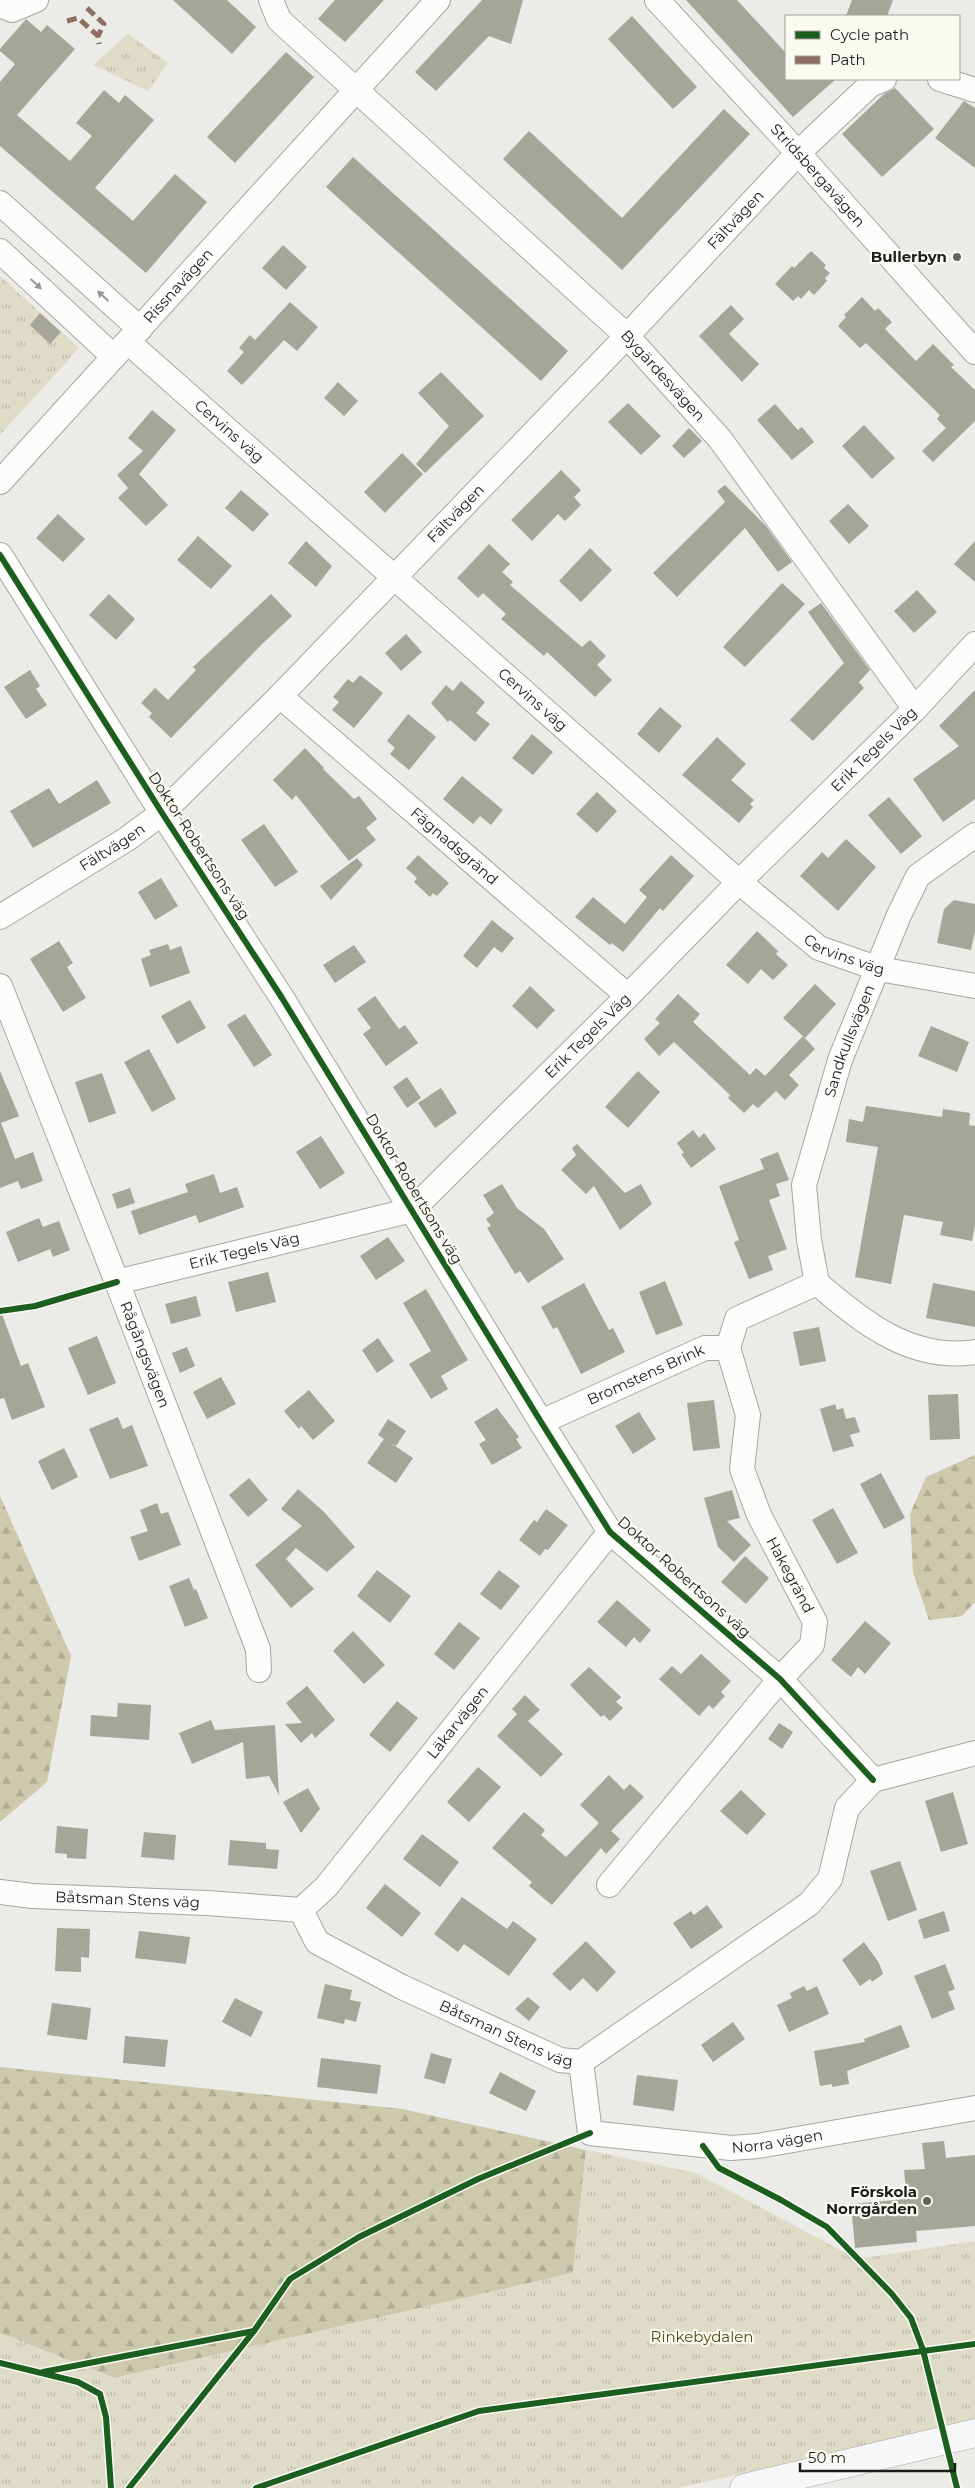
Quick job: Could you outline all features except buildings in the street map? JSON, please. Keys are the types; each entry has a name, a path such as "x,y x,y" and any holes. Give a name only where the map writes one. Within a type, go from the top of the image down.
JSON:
{"street":[{"path":"0,5 12,10 36,0"},
{"path":"271,0 278,20 357,92"},
{"name":"Rissnavägen","path":"0,482 357,92 438,0"},
{"name":"Stridsbergavägen","path":"657,0 798,153 975,352"},
{"name":"Fältvägen","path":"0,917 127,839 162,813 280,696 627,336 798,153 870,85 882,80"},
{"path":"943,80 975,90"},
{"name":"Bygärdesvägen","path":"357,92 627,336 720,438 915,709"},
{"name":"Cervins väg","path":"0,203 127,342"},
{"name":"Cervins väg","path":"0,251 127,342 739,882 819,948 879,970 975,986"},
{"name":"Doktor Robertsons väg","path":"0,555 162,813 282,998 540,1422 610,1532 780,1679 873,1780"},
{"name":"Erik Tegels Väg","path":"117,1282 412,1210 628,996 739,882 915,709 975,644"},
{"name":"Fägnadsgränd","path":"280,696 628,996"},
{"name":"Sandkullsvägen","path":"817,1283 804,1185 840,1060 879,970 899,915 918,876 975,835"},
{"name":"Rågångsvägen","path":"0,986 117,1282 258,1649 259,1670"},
{"path":"728,1348 737,1319 817,1283 854,1315 912,1347 936,1353 975,1352"},
{"name":"Bromstens Brink","path":"540,1422 705,1348 728,1348"},
{"name":"Hakegränd","path":"609,1885 780,1679 812,1645 815,1622 759,1515 742,1469 748,1415 728,1348"},
{"name":"Läkarvägen","path":"301,1910 326,1887 610,1532"},
{"path":"873,1780 975,1753"},
{"name":"Båtsman Stens väg","path":"0,1892 41,1897 301,1910 317,1942 402,1987 560,2060 581,2062 809,1904 830,1879 847,1808 873,1780"},
{"name":"Norra vägen","path":"581,2062 590,2133 731,2148 758,2146 975,2108"},
{"path":"744,2488 975,2433"}],"green space":[{"path":"128,34 168,63 148,91 93,65"},
{"path":"0,276 79,348 0,435"},
{"path":"975,1455 975,1602 962,1616 929,1620 913,1572 910,1514 926,1477"},
{"path":"0,1496 71,1656 47,1782 0,1822"},
{"path":"0,2067 402,2109 586,2150 573,2273 114,2378 0,2333"},
{"name":"Rinkebydalen","path":"586,2150 696,2173 857,2259 975,2241 975,2422 677,2488 0,2488 0,2333 114,2378 573,2273"}],"marked path":[{"path":"87,8 104,24 98,36"},
{"path":"67,21 78,18 98,36 99,44"}],"cycle path":[{"path":"0,555 162,813 282,998 610,1532 780,1679 873,1780"},
{"path":"0,1311 35,1306 117,1282"},
{"path":"129,2488 254,2331 290,2279 359,2237 478,2179 590,2133"},
{"path":"703,2146 719,2168 781,2200 827,2227 892,2294 911,2318 923,2350 957,2488"},
{"path":"43,2372 254,2331"},
{"path":"256,2488 479,2411 975,2344"},
{"path":"0,2363 78,2382 100,2394 106,2417 111,2488"}],"place":[{"name":"Bullerbyn","path":"957,257"},
{"name":"Förskola Norrgården","path":"927,2201"}]}
